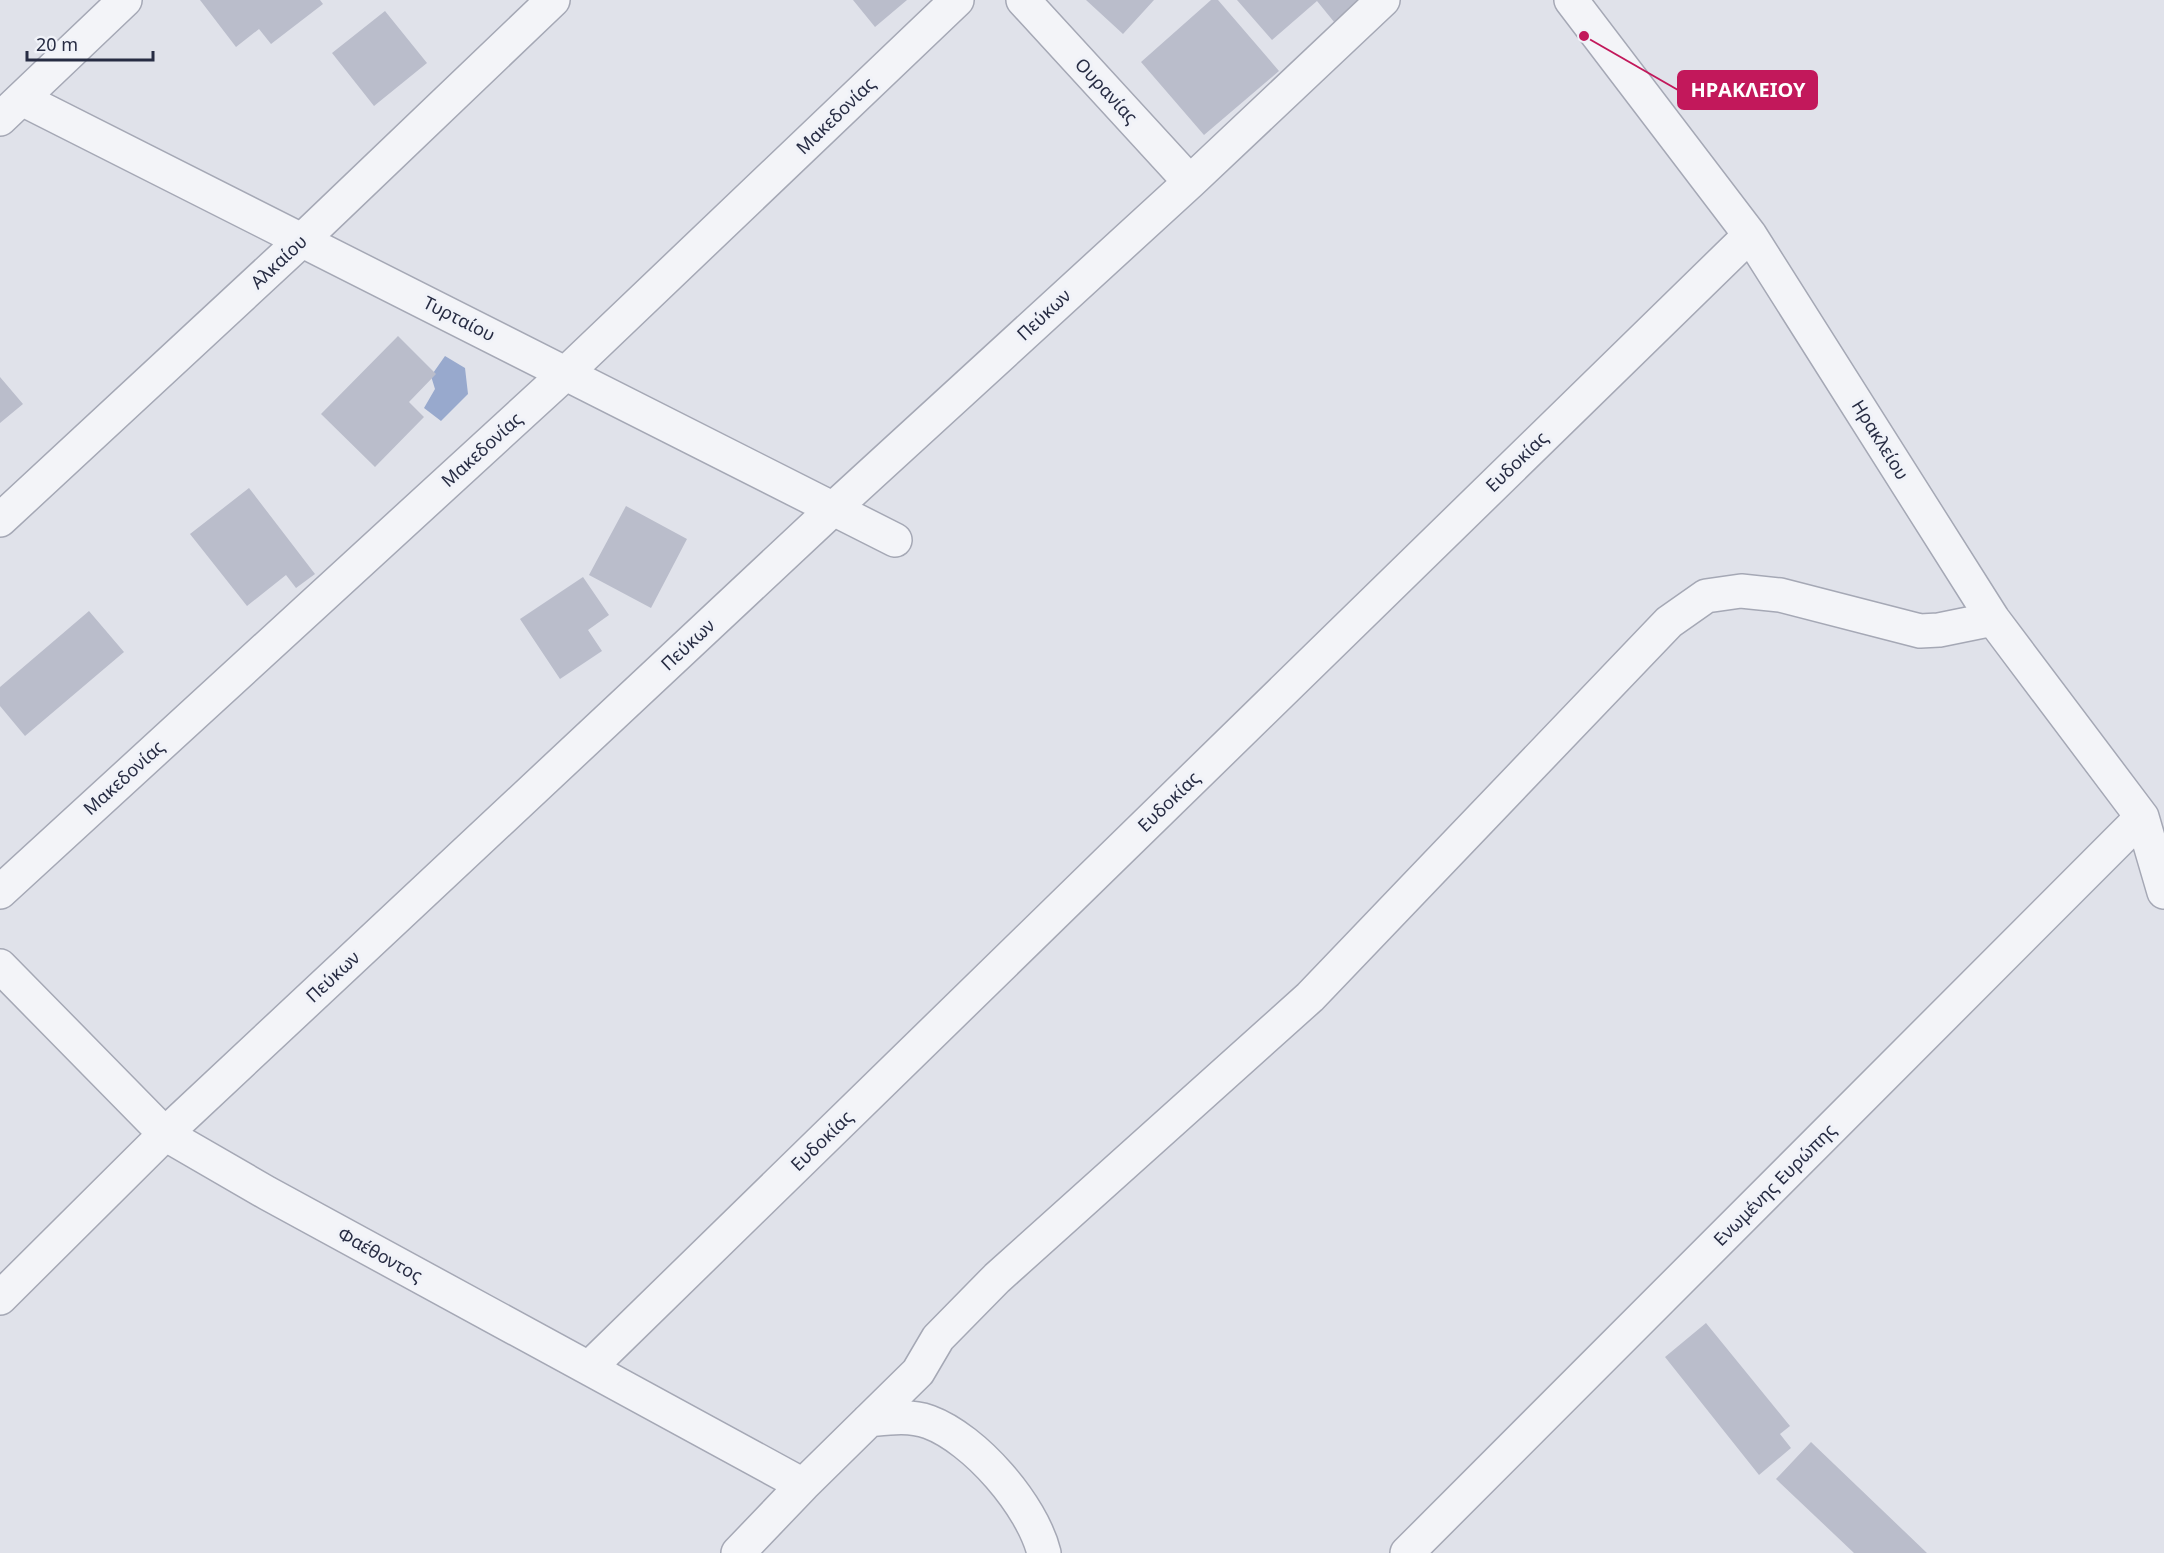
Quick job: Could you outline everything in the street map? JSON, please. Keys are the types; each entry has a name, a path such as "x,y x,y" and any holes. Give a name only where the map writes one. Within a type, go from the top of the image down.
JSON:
{"street":[{"path":"11,109 125,0"},
{"name":"Αλκαίου","path":"0,520 302,240 553,0"},
{"name":"Μακεδονίας","path":"0,892 566,373 957,0"},
{"name":"Ουρανίας","path":"1023,0 1190,182"},
{"name":"Πεύκων","path":"0,1299 165,1134 834,508 1190,182 1383,0"},
{"name":"Ηρακλείου","path":"1571,0 1750,235 1993,619 2142,817 2164,892"},
{"name":"Τυρταίου","path":"11,109 302,240 895,540"},
{"name":"Ευδοκίας","path":"589,1368 1750,235"},
{"path":"738,1553 803,1485 918,1372 938,1338 997,1278 1310,997 1669,622 1706,596 1741,591 1780,596 1920,631 1939,630 1993,619"},
{"name":"Ενωμένης Ευρώπης","path":"1407,1553 2142,817"},
{"name":"Φαέθοντος","path":"0,966 165,1134 267,1193 803,1485"},
{"path":"869,1420 902,1417 927,1421 953,1433 977,1453 1002,1479 1029,1517 1041,1541 1044,1553"}],"water":[{"path":"445,356 465,368 468,394 441,421 424,408 435,389 431,376"}],"building":[{"path":"200,0 320,0 323,4 271,44 259,29 236,47"},
{"path":"853,0 907,0 875,27"},
{"path":"1086,0 1154,0 1123,34"},
{"path":"1211,0 1218,0 1279,71 1204,135 1141,62"},
{"path":"1237,0 1372,0 1339,28 1317,1 1272,40"},
{"path":"385,11 427,63 374,106 332,53"},
{"path":"398,336 436,374 409,402 424,417 375,467 321,414"},
{"path":"0,377 23,404 0,423"},
{"path":"249,488 315,574 296,588 286,575 247,606 190,534"},
{"path":"626,506 687,539 651,608 589,575"},
{"path":"583,577 609,615 588,630 602,651 560,679 520,619"},
{"path":"89,611 124,652 25,736 0,706 0,687"},
{"path":"1706,1323 1790,1426 1780,1434 1791,1448 1759,1475 1665,1357"},
{"path":"1811,1442 1927,1553 1854,1553 1776,1479"}],"place":[{"name":"ΗΡΑΚΛΕΙΟΥ","path":"1584,36"}]}
